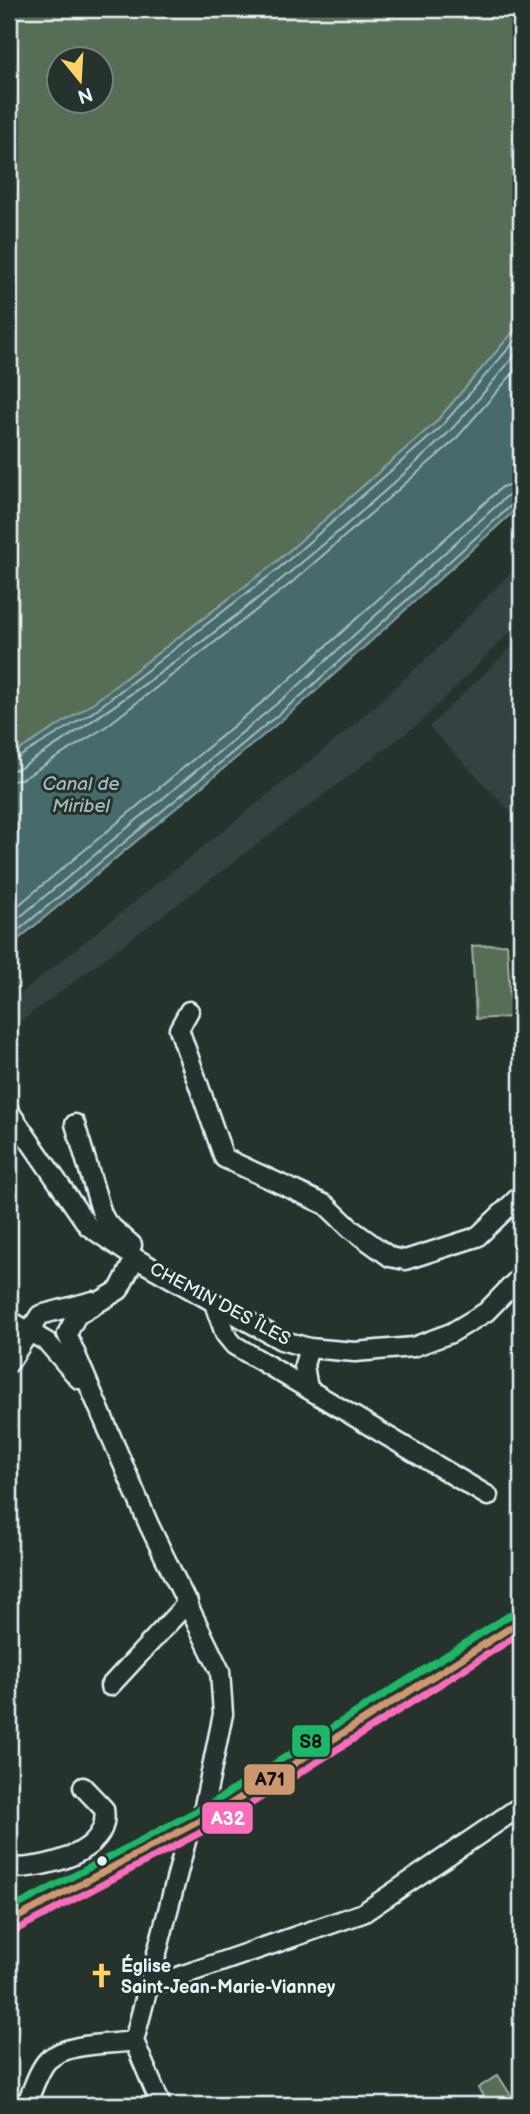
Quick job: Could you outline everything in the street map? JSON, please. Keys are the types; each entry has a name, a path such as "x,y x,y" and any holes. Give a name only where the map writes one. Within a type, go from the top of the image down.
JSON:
{"main road":[{"path":"9,1922 198,1822 521,1620"}],"street":[{"path":"189,1011 179,1030 224,1158 326,1205 351,1229 390,1257 405,1260 423,1256 477,1237 521,1195"},
{"name":"CHEMIN DES ÎLES","path":"9,1111 88,1226 139,1260 281,1340 309,1348 355,1352 413,1347 451,1333 486,1312 521,1276"},
{"path":"9,1363 31,1331 34,1321 44,1313 114,1296 139,1260 132,1245 107,1223 102,1214 75,1124"},
{"path":"51,1347 65,1341 77,1315 102,1300"},
{"path":"214,1303 225,1334 234,1345 488,1496"},
{"path":"44,1313 54,1317 67,1334 70,1346 86,1374 94,1402"},
{"path":"9,1320 31,1331 51,1347 73,1370 94,1402 214,1654 224,1694 204,1806 134,2041 161,2105"},
{"path":"308,1389 304,1365 309,1348"},
{"path":"110,1686 188,1602"},
{"path":"9,1868 52,1863 75,1856 97,1837 106,1818 104,1809 83,1787"},
{"path":"148,1987 362,1913 521,1806"},
{"path":"75,1856 86,1882"},
{"path":"26,2105 44,2066 55,2056 69,2050 134,2041"}],"shaded area":[{"path":"521,562 521,621 422,721 9,1030 9,1003 347,731 436,650"},
{"path":"521,638 521,822 429,727"}],"green space":[{"path":"9,9 521,9 521,323 435,423 274,564 89,706 9,757"},
{"path":"507,944 511,1017 476,1019 472,946"},
{"path":"498,2075 517,2105 489,2105 478,2088"}],"water":[{"name":"Canal de Miribel","path":"521,323 521,505 307,699 9,947 9,757 89,706 274,564 435,423"}],"transit line":[{"name":"S8","path":"9,1910 219,1799 515,1612"},
{"name":"A71","path":"9,1922 224,1808 521,1621"},
{"name":"A32","path":"14,1931 230,1817 521,1633"}],"place":[{"name":"Église Saint-Jean-Marie-Vianney","path":"101,1976"}]}
